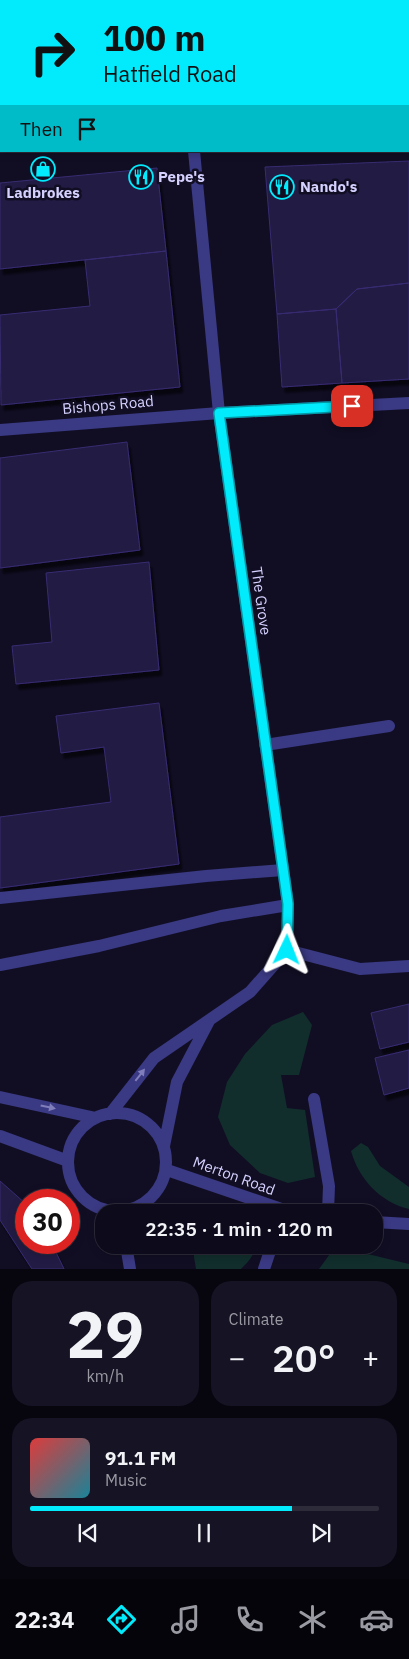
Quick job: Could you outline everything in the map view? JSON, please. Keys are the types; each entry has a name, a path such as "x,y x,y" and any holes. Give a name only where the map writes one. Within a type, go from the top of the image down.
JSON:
{"street":[{"name":"The Grove","path":"194,152 219,413 288,904 287,950"},
{"name":"Bishops Road","path":"0,430 219,413 409,404"},
{"path":"265,745 389,726"},
{"path":"0,898 206,876 283,870"},
{"path":"0,965 99,946 222,916 288,904"},
{"path":"110,1114 154,1058 250,992 287,950 360,969 409,966"},
{"path":"144,1204 158,1191 167,1170 164,1146 177,1082 210,1019"},
{"path":"0,1097 96,1118"},
{"path":"314,1099 329,1186 328,1204"},
{"path":"95,1206 83,1198 72,1181 68,1161 72,1143 82,1128 96,1118 110,1114 133,1115 152,1126 164,1146"},
{"path":"0,1136 68,1161"},
{"name":"Merton Road","path":"167,1170 263,1204"},
{"path":"383,1223 409,1224"},
{"path":"128,1254 130,1269"},
{"path":"264,1269 269,1254"}],"green space":[{"path":"303,1012 312,1025 299,1075 281,1075 287,1108 305,1110 315,1177 288,1183 260,1173 230,1145 218,1117 227,1082 245,1054 272,1025"},
{"path":"361,1143 368,1147 380,1166 409,1187 409,1209 389,1201 365,1180 351,1151"},
{"path":"194,1254 252,1254 241,1269 196,1269"},
{"path":"330,1254 368,1254 409,1264 409,1269 319,1269"}],"building":[{"path":"409,161 409,283 357,289 336,309 277,314 265,167"},
{"path":"157,168 166,251 0,269 0,183"},
{"path":"166,251 180,387 1,405 0,315 90,306 85,260"},
{"path":"409,283 409,379 342,383 336,309 357,289"},
{"path":"336,309 342,383 282,387 277,314"},
{"path":"127,442 140,550 0,568 0,458"},
{"path":"149,562 159,670 16,684 12,646 52,642 46,573"},
{"path":"159,703 179,864 0,888 0,817 111,802 104,747 61,753 56,716"},
{"path":"409,1004 409,1042 380,1049 371,1013"},
{"path":"409,1050 409,1088 384,1095 375,1058"},
{"path":"0,1181 15,1194 15,1243 0,1220"},
{"path":"22,1254 57,1254 64,1269 32,1269"}],"place":[{"name":"Ladbrokes","path":"43,169"},
{"name":"Pepe's","path":"141,177"},
{"name":"Nando's","path":"282,187"}],"route":[{"path":"287,950 288,904 219,413 352,406"}]}
